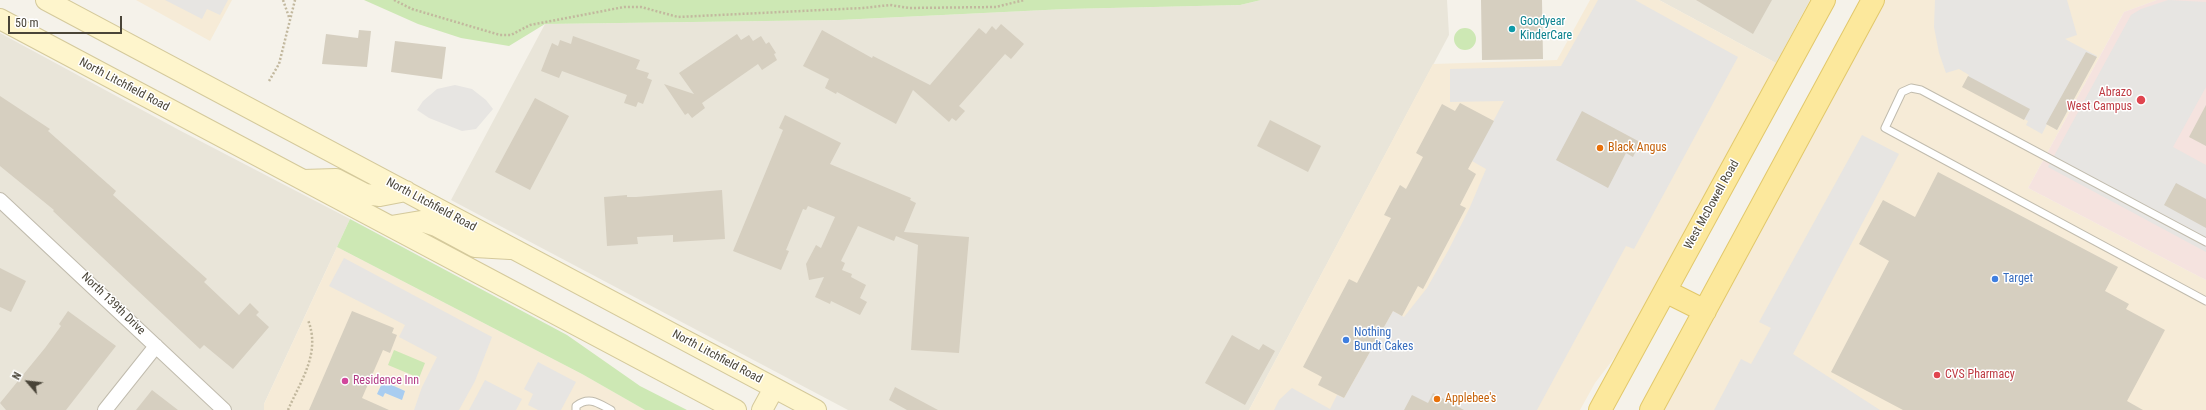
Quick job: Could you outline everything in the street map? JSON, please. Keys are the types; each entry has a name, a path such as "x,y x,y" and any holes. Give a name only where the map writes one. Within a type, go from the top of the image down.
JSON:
{"main road":[{"name":"North Litchfield Road","path":"46,0 816,410"},
{"name":"West McDowell Road","path":"1600,410 1824,0"},
{"path":"1650,410 1873,0"},
{"name":"North Litchfield Road","path":"0,19 736,410"},
{"path":"303,180 336,179 365,194 380,196 406,191"},
{"path":"391,226 421,221 436,226 475,247 516,249"},
{"path":"1665,291 1705,310"},
{"path":"762,410 774,388"}],"street":[{"name":"North 139th Drive","path":"0,200 224,410"},
{"path":"105,410 156,346"}],"lane":[{"path":"2206,242 1921,90 1911,88 1902,92 1885,128 2206,301"},
{"path":"576,410 576,406 581,402 593,400 611,410"}],"path":[{"path":"283,0 289,18"},
{"path":"269,81 279,64 289,18 295,0"},
{"path":"394,0 412,9 500,35 510,34 530,25 624,7 641,6 678,17 863,8 890,4 909,8 996,7 1024,0"},
{"path":"288,410 312,354 312,331 308,320"}],"shaded area":[{"path":"136,0 232,0 210,41"},
{"path":"165,0 228,0 220,15 207,9 202,19"},
{"path":"1261,0 1447,0 1449,35 1249,410 848,410 451,200 545,24 839,20 1066,9 1240,5"},
{"path":"1590,0 1659,0 1776,63 1621,349 1595,383 1580,410 1249,410 1433,64 1557,60"},
{"path":"1598,0 1635,0 1738,57 1634,249 1626,246 1537,410 1274,410 1279,400 1292,388 1330,409 1337,395 1344,398 1393,311 1404,317 1427,288 1448,251 1470,207 1486,169 1472,161 1504,101 1450,102 1450,69 1561,66"},
{"path":"1659,0 1810,0 1776,63"},
{"path":"1884,0 2157,0 2124,12 2028,188 2206,280 2206,410 1663,410"},
{"path":"1935,0 2067,0 2077,35 2065,39 2097,56 2057,130 2047,124 2042,134 2026,125 2028,121 1963,86 1969,75 1959,69 1946,73 1939,53 1934,27"},
{"name":"Abrazo West Campus","path":"2157,0 2206,0 2206,280 2028,188 2124,12"},
{"name":"Abrazo West Campus","path":"2168,0 2206,2 2206,87 2173,147 2206,165 2206,252 2048,167 2131,15 2141,9"},
{"path":"0,33 179,130 350,219 264,404 264,410 0,410"},
{"path":"455,85 472,89 486,100 493,109 476,129 462,131 429,118 417,110 423,101 437,89"},
{"path":"1862,135 1899,154 1793,354 1880,410 1714,410 1741,359 1751,364 1771,328 1759,322"},
{"path":"337,247 582,374 645,410 264,410 264,404"},
{"path":"344,258 492,337 475,381 459,410 414,410 422,387 437,357 399,337 405,325 329,286"},
{"path":"538,362 576,382 561,410 538,410 528,405 533,394 524,389"},
{"path":"485,380 522,399 516,410 469,410"}],"green space":[{"path":"364,0 1261,0 1240,5 1066,9 839,20 545,24 509,46 461,38 418,24"},
{"path":"1465,28 1473,31 1476,39 1473,47 1465,50 1457,47 1454,39 1457,31"},
{"path":"350,219 567,335 640,386 687,410 645,410 582,374 337,247"},
{"path":"394,350 425,363 419,378 388,365"}],"water":[{"path":"383,381 405,391 402,400 385,393 383,397 377,394"}],"building":[{"name":"Goodyear KinderCare","path":"1481,0 1542,0 1543,59 1482,60"},
{"path":"1696,0 1772,0 1753,34"},
{"path":"1001,24 1024,44 1011,59 1005,54 959,106 965,111 956,121 952,118 949,122 913,90 896,124 837,92 836,94 825,88 829,79 803,66 822,30 872,58 873,56 930,85 979,28 986,34 992,26 996,30"},
{"path":"359,30 371,31 367,67 322,64 326,34 358,38"},
{"path":"737,34 741,40 749,35 753,41 761,36 766,44 769,42 776,53 774,54 777,60 762,70 758,64 702,103 705,108 692,118 688,113 685,115 664,84 694,94 679,73"},
{"path":"573,36 640,60 636,69 649,73 647,78 652,80 643,104 638,102 636,107 624,103 627,95 562,71 559,78 541,71 552,43 558,46 560,40 571,44"},
{"path":"395,41 446,47 442,79 391,72"},
{"path":"2086,52 2097,57 2057,130 2046,124"},
{"path":"1968,76 2030,109 2024,120 1962,87"},
{"path":"0,96 50,129 48,131 116,191 113,195 207,279 204,282 239,315 250,303 259,312 256,315 269,327 233,369 204,345 200,349 53,211 54,210 0,166"},
{"path":"535,98 569,116 530,190 495,172"},
{"path":"1460,103 1494,121 1468,169 1476,174 1460,205 1466,208 1423,289 1418,286 1402,316 1393,311 1344,398 1318,385 1322,377 1303,367 1349,279 1357,283 1391,218 1384,215 1400,185 1406,189 1423,157 1416,153 1442,104 1455,111"},
{"path":"2206,105 2206,146 2189,137"},
{"name":"Black Angus","path":"1582,111 1640,142 1633,157 1626,153 1608,188 1556,160"},
{"path":"785,115 841,143 830,164 911,198 910,200 916,203 904,232 969,237 959,353 911,350 918,245 896,236 894,241 858,226 841,261 845,263 842,270 852,274 851,277 866,285 860,298 867,302 860,315 831,301 830,304 815,297 824,277 809,280 806,264 816,245 821,248 835,217 808,206 806,210 803,209 786,250 789,251 781,270 733,251 783,130 779,128"},
{"path":"1270,120 1321,146 1308,172 1257,146"},
{"name":"Target","path":"1938,172 2118,267 2105,291 2129,304 2126,309 2165,330 2127,401 2143,410 1903,410 1831,372 1889,261 1859,244 1883,200 1915,217"},
{"path":"2176,183 2206,199 2206,228 2164,205"},
{"path":"722,190 725,239 673,242 673,235 637,237 638,244 607,246 604,197 627,195 627,197 636,197"},
{"path":"0,268 26,281 11,312 0,307"},
{"path":"68,311 116,346 66,410 6,410 0,403 45,348 61,326 59,324"},
{"name":"Residence Inn","path":"352,311 394,328 392,333 397,335 390,353 383,350 362,398 389,410 309,410"},
{"path":"1232,335 1259,350 1263,344 1275,351 1245,405 1205,383"},
{"path":"895,387 938,410 907,410 889,400"},
{"path":"152,390 178,410 136,410"},
{"name":"Applebee's","path":"1433,393 1464,410 1404,410 1412,395 1428,403"}],"place":[{"name":"Goodyear KinderCare","path":"1512,29"},
{"name":"Abrazo West Campus","path":"2141,100"},
{"name":"Black Angus","path":"1600,148"},
{"name":"Target","path":"1995,279"},
{"name":"Nothing Bundt Cakes","path":"1346,340"},
{"name":"CVS Pharmacy","path":"1937,375"},
{"name":"Residence Inn","path":"345,381"},
{"name":"Applebee's","path":"1437,399"}]}
